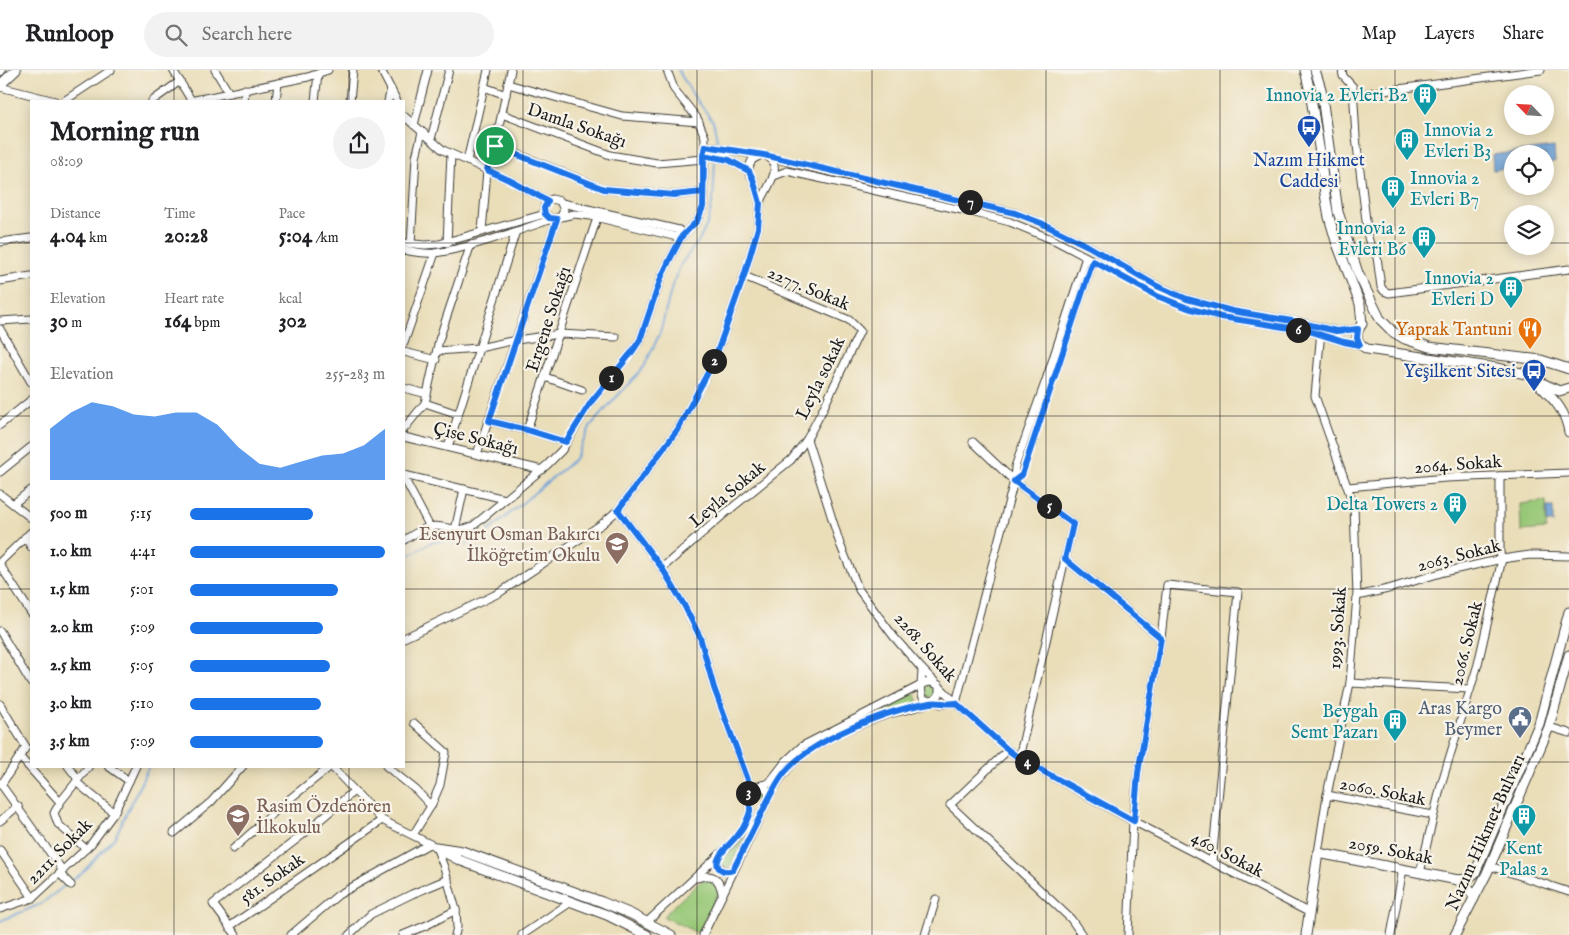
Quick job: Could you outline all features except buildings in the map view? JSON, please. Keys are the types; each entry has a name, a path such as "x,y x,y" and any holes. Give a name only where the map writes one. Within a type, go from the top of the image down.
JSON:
{"main road":[{"path":"0,86 16,70"},
{"path":"1305,70 1328,210 1336,241 1360,304 1360,326 1357,338 1360,345 1367,349 1497,368 1526,374 1559,391 1569,388"},
{"path":"1316,70 1321,89 1338,212 1358,273 1380,319 1393,332 1405,339 1429,346 1547,361 1569,361"},
{"path":"1360,326 1373,318 1380,319"},
{"path":"1547,361 1569,369"},
{"path":"1531,376 1562,409 1569,432"},
{"name":"Nazım Hikmet Bulvarı","path":"1458,880 1467,879 1475,873 1538,724 1569,612"},
{"name":"Nazım Hikmet Bulvarı","path":"1455,935 1490,866 1549,727 1569,655"},
{"path":"1538,724 1549,727"},
{"path":"432,845 459,860 607,915 647,935"},
{"path":"432,845 462,851 602,902 671,935"},
{"name":"2059. Sokak","path":"1318,853 1458,880"},
{"name":"1993. Sokak","path":"1306,935 1318,853"},
{"path":"1458,880 1468,887 1472,893 1474,898 1472,903"}],"street":[{"path":"66,100 111,70"},
{"path":"173,70 192,100"},
{"path":"215,70 229,92"},
{"path":"297,70 302,78"},
{"path":"197,100 302,78 328,70"},
{"path":"350,100 353,70"},
{"path":"381,70 396,100"},
{"path":"414,125 428,70"},
{"path":"431,139 449,70"},
{"path":"467,161 488,70"},
{"path":"482,232 487,170 495,146 511,70"},
{"path":"405,540 430,527 465,530 473,526 542,470 562,450 591,402 640,340 661,278 682,236 697,221 703,207 706,146 704,137 699,122 674,89 667,70"},
{"path":"1342,70 1343,76 1353,87 1355,131 1368,237 1371,248 1377,257 1381,287 1384,291 1389,293 1569,269"},
{"path":"1353,95 1541,70"},
{"path":"315,100 318,74"},
{"path":"153,100 180,81"},
{"path":"276,100 278,83"},
{"path":"508,84 622,116 699,122"},
{"path":"0,86 51,100"},
{"path":"484,87 506,94"},
{"path":"244,100 245,89"},
{"path":"388,100 391,89"},
{"name":"Damla Sokağı","path":"502,114 610,155 657,163 719,157 729,160 749,171"},
{"path":"405,117 443,150 509,180 548,201 555,199 562,203 679,230 682,236"},
{"path":"422,132 416,158 407,243 425,245 447,243 545,214 557,218"},
{"path":"495,146 604,189 674,195 703,192"},
{"path":"706,146 768,156 1015,213 1041,223 1088,246 1157,286 1178,295 1232,311 1298,322 1344,342 1360,345"},
{"path":"447,243 451,154"},
{"path":"759,156 752,160 749,171 760,203"},
{"path":"405,638 499,593 602,524 618,510 678,429 714,361 744,276 758,228 760,203 776,167 768,156"},
{"path":"753,179 760,182 787,172 1010,222 1086,257 1157,296 1188,308 1221,317 1321,331 1336,331 1360,326"},
{"path":"545,214 544,208 548,201"},
{"path":"477,454 557,218 564,210 562,203"},
{"path":"405,250 434,253 574,214 671,236 682,236"},
{"name":"Ergene Sokağı","path":"527,430 597,218"},
{"path":"448,447 516,231"},
{"path":"0,242 30,238"},
{"path":"405,426 424,402 427,394 437,351 471,244"},
{"path":"405,340 434,253"},
{"path":"922,669 922,697 932,702 956,703 1014,481 1015,467 1046,380 1086,257"},
{"path":"1014,481 1022,475 1093,261"},
{"path":"0,281 30,276"},
{"name":"2277. Sokak","path":"744,276 849,320 860,331"},
{"path":"0,321 30,319"},
{"path":"0,329 30,380"},
{"name":"Leyla sokak","path":"807,439 860,331"},
{"name":"1993. Sokak","path":"1318,853 1327,796 1350,683 1357,596 1354,506 1315,396 1321,331"},
{"path":"437,351 479,348 516,340 560,334 616,337"},
{"path":"405,352 436,360"},
{"path":"545,377 582,390"},
{"path":"405,388 427,394"},
{"path":"0,425 30,401"},
{"path":"424,402 458,414"},
{"path":"489,421 566,442"},
{"name":"Çise Sokağı","path":"405,436 542,470"},
{"name":"Leyla Sokak","path":"662,568 791,460 807,439"},
{"name":"2268. Sokak","path":"807,439 840,544 859,590 922,669 956,703 1019,758 1134,821"},
{"path":"973,442 1014,481 1073,524 1019,758"},
{"path":"0,472 30,448"},
{"name":"2064. Sokak","path":"1348,487 1446,478 1569,473"},
{"name":"2066. Sokak","path":"1420,872 1433,815 1478,664 1502,559 1500,554 1500,476"},
{"path":"405,477 505,499"},
{"path":"405,479 430,527"},
{"path":"455,530 464,490"},
{"path":"13,504 30,491"},
{"path":"0,494 30,517"},
{"path":"0,505 6,499"},
{"path":"618,510 662,568 700,637 714,688 751,788 748,797 750,811 742,832 647,922"},
{"path":"28,535 0,564 30,611"},
{"name":"2063. Sokak","path":"1357,596 1388,590 1444,572 1502,559 1530,555 1569,556"},
{"path":"1065,559 1161,638"},
{"path":"1128,935 1138,773 1161,638 1166,585 1238,592 1212,862"},
{"path":"0,631 30,681"},
{"path":"703,935 769,799 784,774 793,764 812,749 844,732 889,714 932,702 939,695 938,685 931,682 922,685 802,746 786,760 769,783 751,788"},
{"path":"1350,683 1470,689"},
{"path":"0,704 26,747"},
{"path":"413,835 431,806 440,785 446,752 414,723"},
{"path":"1549,727 1569,734"},
{"path":"30,741 1,784 18,806 62,875 71,885"},
{"path":"1008,750 950,806 1072,919 1082,935"},
{"path":"20,757 60,802"},
{"path":"69,768 77,780 114,813"},
{"path":"86,849 58,824 54,813 60,802 87,768"},
{"path":"111,768 129,781"},
{"name":"2211. Sokak","path":"0,909 32,898 62,875 107,824 135,768"},
{"path":"174,833 211,802 241,768"},
{"path":"233,849 287,801 333,768"},
{"path":"335,768 382,820 432,845 448,879 456,910 457,927 455,935"},
{"path":"388,768 416,790 431,806"},
{"path":"762,785 768,790 769,799"},
{"path":"236,935 212,904 301,836 354,791"},
{"name":"2060. Sokak","path":"1327,796 1433,815"},
{"path":"748,797 751,803 757,806 763,805 769,799"},
{"path":"0,820 18,806"},
{"name":"581. Sokak","path":"229,926 382,820"},
{"name":"460. Sokak","path":"1134,821 1308,912"},
{"path":"291,935 338,895 432,845"},
{"path":"0,850 32,898"},
{"path":"717,857 717,864 720,869 727,872 733,870"},
{"path":"1490,866 1569,892"},
{"path":"1391,935 1403,870"},
{"path":"693,880 706,875 716,878 721,885 722,893"},
{"path":"349,935 372,914 448,879"},
{"path":"925,935 936,899"},
{"path":"522,935 571,902"},
{"path":"403,935 456,910"}],"green space":[{"path":"1546,501 1546,529 1521,531 1520,504"},
{"path":"928,685 932,685 936,691 932,697 928,697 924,693 924,689"},
{"path":"915,693 919,702 876,715 875,713"},
{"path":"757,790 761,790 765,796 761,802 757,802 753,798 753,794"},
{"path":"754,809 759,810 730,867 724,867 720,863 721,860 738,844 748,831"},
{"path":"705,880 714,883 718,893 698,933 664,917 700,882"}],"water":[{"path":"1504,153 1504,168 1493,170 1492,155"},
{"path":"1547,507 1553,507 1553,523 1547,523"}],"waterway":[{"path":"678,70 693,95 713,121 717,138 716,145"},
{"path":"405,557 432,542 449,541 465,545 484,535 575,459 591,425 644,367 660,333 672,286 681,264 700,239 708,222 713,200 715,160"},
{"path":"71,881 82,873 115,837 148,768"},
{"path":"0,921 41,904 67,884"}],"place":[{"name":"Innovia 2 Evleri B2","path":"1425,116"},
{"name":"Nazım Hikmet Caddesi","path":"1309,148"},
{"name":"Innovia 2 Evleri B3","path":"1407,161"},
{"name":"Innovia 2 Evleri B7","path":"1393,209"},
{"name":"Innovia 2 Evleri B6","path":"1424,259"},
{"name":"Innovia 2 Evleri D","path":"1511,309"},
{"name":"Yaprak Tantuni","path":"1530,350"},
{"name":"Yeşilkent Sitesi","path":"1534,392"},
{"name":"Delta Towers 2","path":"1455,525"},
{"name":"Esenyurt Osman Bakırcı İlköğretim Okulu","path":"617,565"},
{"name":"Aras Kargo Beymer","path":"1520,739"},
{"name":"Beygah Semt Pazarı","path":"1395,742"},
{"name":"Rasim Özdenören İlkokulu","path":"238,837"},
{"name":"Kent Palas 2","path":"1524,837"}],"route":[{"path":"495,146 487,170 548,201 544,206 545,214 549,218 557,219 489,421 566,442 591,402 640,340 661,278 670,259 682,236 697,221 703,207 704,159 703,155 729,160 749,171 756,187 760,203 758,228 744,276 714,361 678,429 618,510 662,568 700,637 714,688 751,788 748,794 750,811 742,832 717,857 717,864 720,869 727,872 733,870 769,797 784,774 812,749 867,722 932,702 941,704 956,703 1019,758 1134,821 1138,773 1161,638 1065,559 1073,524 1014,481 1022,475 1093,261 1157,296 1188,308 1221,317 1309,331 1335,340 1360,345 1357,338 1358,329 1336,331 1203,304 1157,286 1088,246 1041,223 1015,213 764,155 759,156 719,147 705,146 703,155 703,192 674,195 604,189 495,146"}]}
